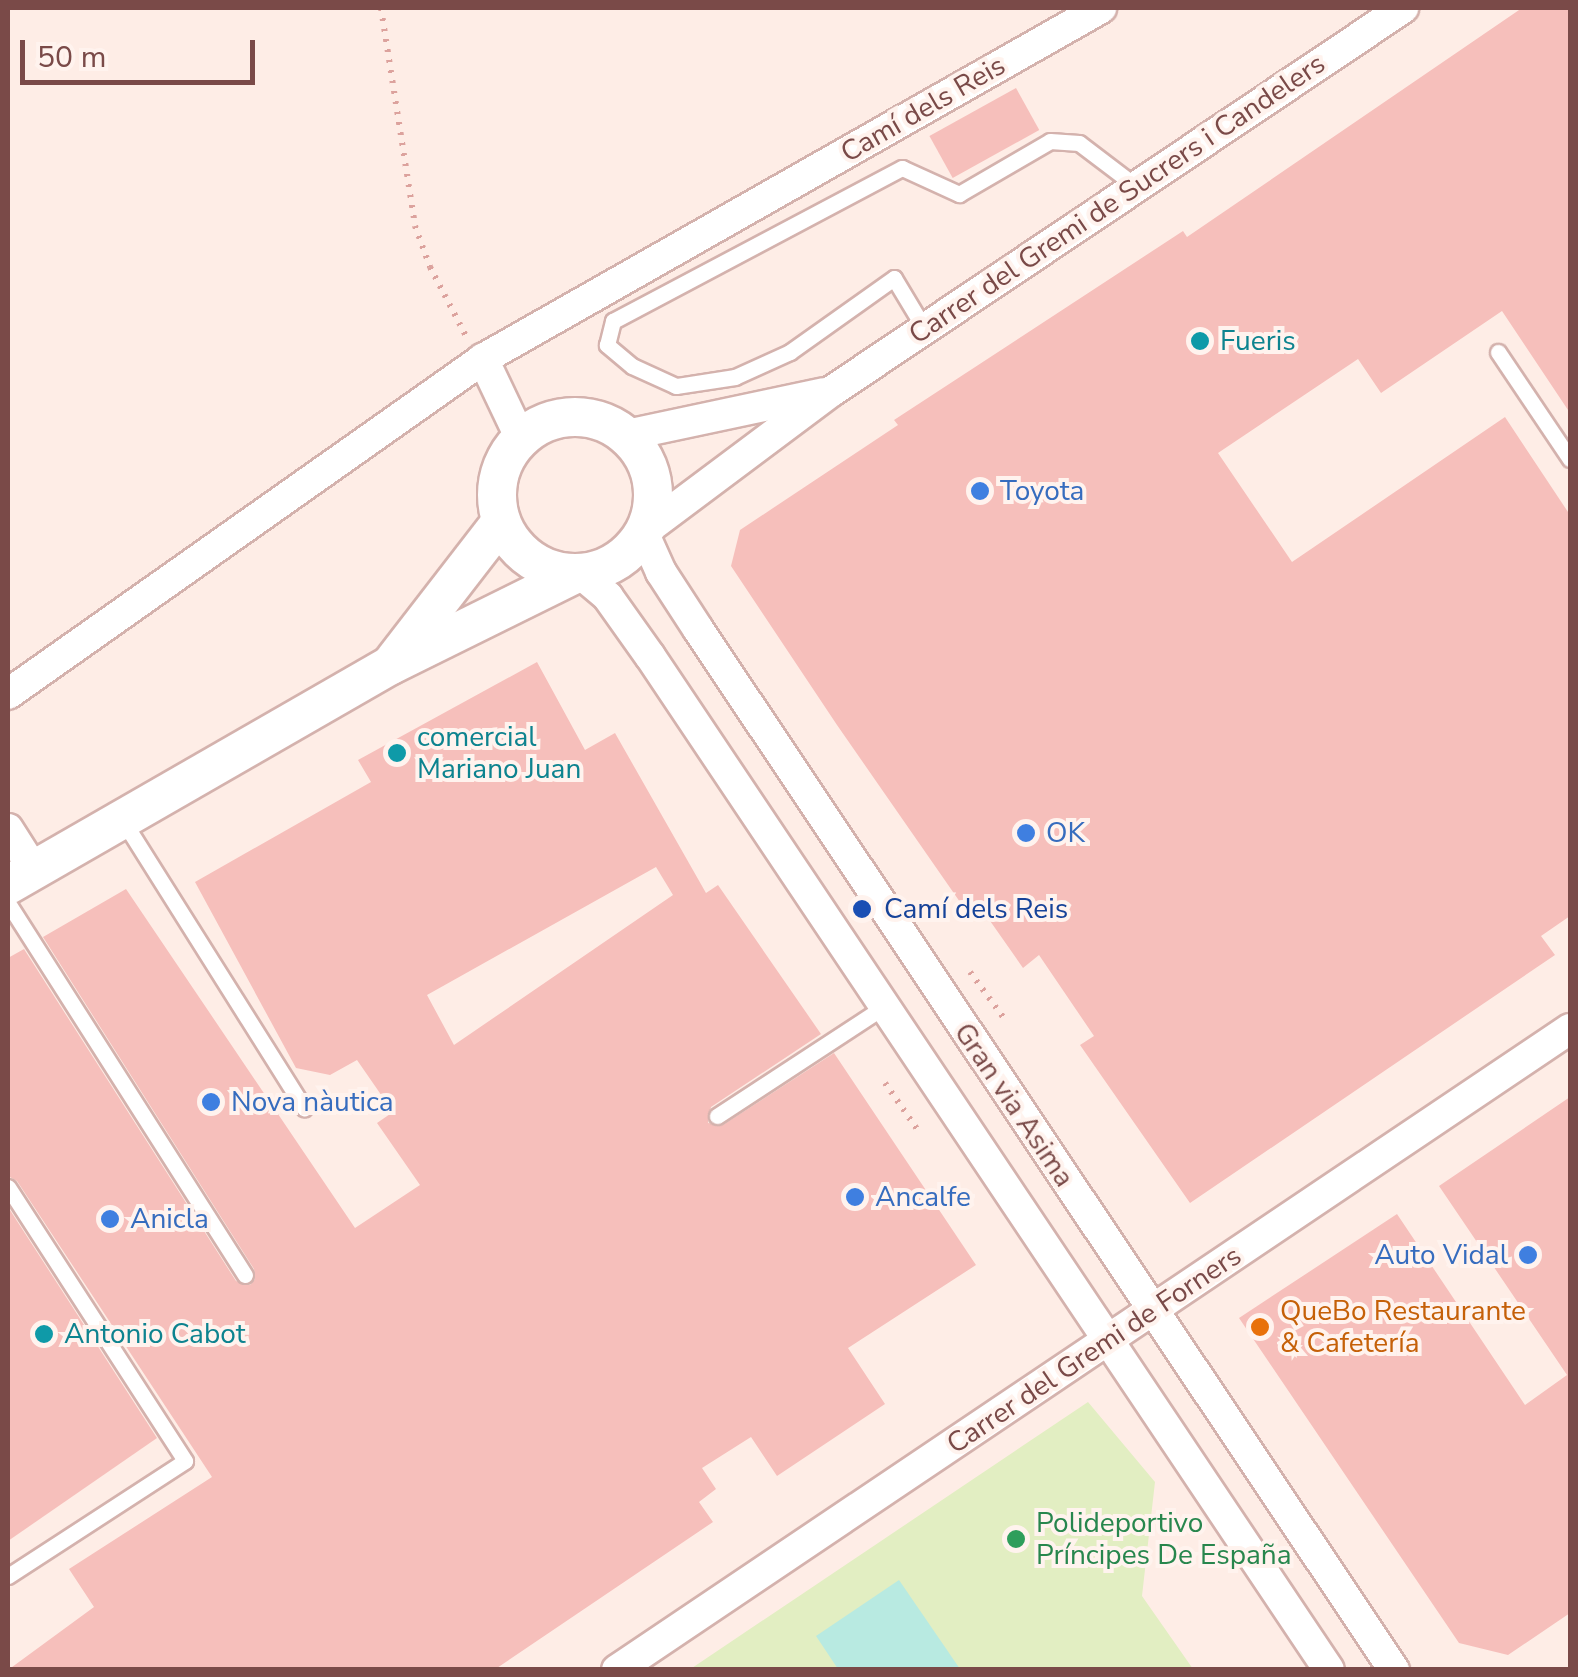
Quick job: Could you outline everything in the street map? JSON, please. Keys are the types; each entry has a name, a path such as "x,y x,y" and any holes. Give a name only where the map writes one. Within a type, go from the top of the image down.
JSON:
{"street":[{"name":"Camí dels Reis","path":"8,694 484,359 1101,8"},
{"name":"Carrer del Gremi de Sucrers i Candelers","path":"645,532 832,391 1402,8"},
{"path":"484,359 521,439"},
{"name":"Carrer del Gremi de Sucrers i Candelers","path":"626,435 832,391"},
{"path":"8,829 20,878 391,665 578,574 618,562 645,532 654,505 653,479 643,455 626,435 607,423 561,418 521,439 498,478 501,522 530,560 552,570 578,574"},
{"path":"391,665 501,522"},
{"name":"Gran via Asima","path":"645,532 661,572 698,629 1394,1670"},
{"name":"Gran via Asima","path":"578,574 608,597 650,656 1329,1670"},
{"name":"Carrer del Gremi de Forners","path":"617,1670 1570,1029"}],"lane":[{"path":"924,328 894,278 790,352 734,377 676,386 632,366 607,345 613,320 902,168 959,194 1050,141 1079,143 1137,187"},
{"path":"1498,352 1570,459"},
{"path":"122,819 304,1108"},
{"path":"8,902 245,1275"},
{"path":"717,1116 885,1006"},
{"path":"8,1188 185,1461 8,1576"}],"path":[{"path":"381,8 416,226 459,328 484,359"},
{"path":"970,972 1003,1017"},
{"path":"885,1082 920,1132"}],"green space":[{"name":"Polideportivo Príncipes De España","path":"1088,1402 1155,1482 1142,1596 1193,1669 689,1670"}],"water":[{"path":"899,1580 960,1669 838,1669 816,1636"}],"building":[{"path":"1522,8 1570,8 1570,413 1502,311 1381,393 1358,359 1218,453 1292,562 1505,417 1570,515 1570,916 1541,936 1555,955 1190,1203 1080,1045 1094,1036 1039,955 1023,968 981,908 969,915 837,725 731,566 740,530 898,425 894,420 1183,231 1187,237"},
{"path":"1016,88 1039,130 953,178 929,136"},
{"path":"537,662 585,750 615,733 706,893 718,885 821,1034 711,1107 708,1123 723,1125 834,1053 976,1265 848,1348 885,1404 777,1476 751,1437 702,1468 716,1489 699,1502 713,1522 494,1670 8,1670 94,1607 69,1569 212,1477 17,1181 8,1176 8,958 24,949 236,1281 250,1285 255,1279 254,1269 43,937 126,889 355,1228 420,1185 377,1123 393,1112 357,1060 330,1075 296,1068 195,882 371,782 358,760","holes":["656,867 673,895 454,1045 427,995"]},
{"path":"1570,1097 1570,1613 1508,1655 1459,1643 1239,1318 1397,1214 1525,1405 1567,1375 1439,1186"},
{"name":"Antonio Cabot","path":"8,1207 157,1438 8,1541"}],"place":[{"name":"Fueris","path":"1200,341"},
{"name":"Toyota","path":"980,491"},
{"name":"comercial Mariano Juan","path":"397,753"},
{"name":"OK","path":"1026,833"},
{"name":"Camí dels Reis","path":"862,909"},
{"name":"Nova nàutica","path":"211,1102"},
{"name":"Ancalfe","path":"855,1197"},
{"name":"Anicla","path":"110,1219"},
{"name":"Auto Vidal","path":"1528,1255"},
{"name":"QueBo Restaurante & Cafetería","path":"1260,1327"},
{"name":"Antonio Cabot","path":"44,1334"},
{"name":"Polideportivo Príncipes De España","path":"1016,1539"}]}
